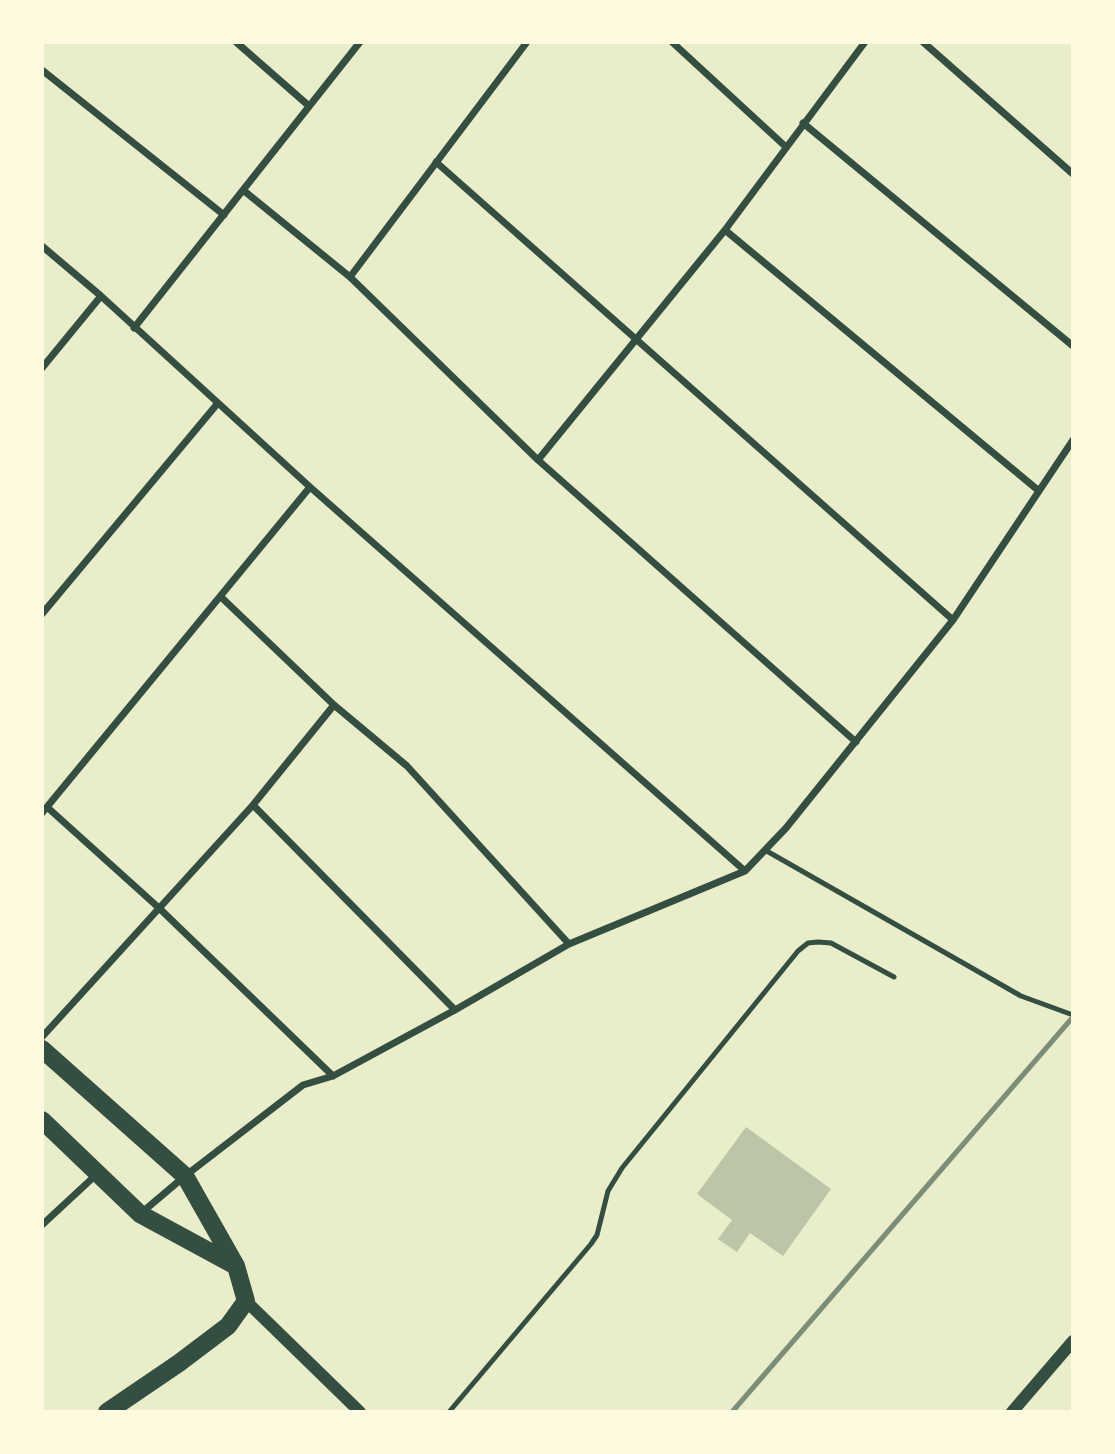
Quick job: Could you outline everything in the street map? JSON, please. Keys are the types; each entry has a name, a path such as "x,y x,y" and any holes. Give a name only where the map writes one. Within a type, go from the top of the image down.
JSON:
{"main road":[{"path":"42,1049 185,1176 236,1266 246,1301 228,1326 107,1412"},
{"path":"42,1120 140,1214 236,1266"}],"street":[{"path":"236,42 309,106"},
{"path":"134,328 360,42"},
{"path":"349,277 527,42"},
{"path":"671,42 786,147"},
{"path":"538,460 725,230 865,42"},
{"path":"923,42 1073,174"},
{"path":"42,69 224,215"},
{"path":"803,123 1073,346"},
{"path":"436,162 953,621"},
{"path":"243,190 349,277 538,460 856,742"},
{"path":"725,230 1040,491"},
{"path":"42,246 744,871"},
{"path":"42,368 100,296"},
{"path":"42,614 218,403"},
{"path":"140,1214 303,1085 333,1076 569,944 744,871 786,828 953,621 1073,440"},
{"path":"310,487 44,810 159,908 333,1076"},
{"path":"221,597 334,705 407,766 569,944"},
{"path":"42,1037 253,804 334,705"},
{"path":"253,804 455,1010"},
{"path":"42,1225 98,1172"},
{"path":"246,1301 360,1412"},
{"path":"1013,1412 1073,1341"}],"lane":[{"path":"765,850 1021,996 1073,1015"},
{"path":"449,1412 591,1244 597,1235 608,1191 622,1168 798,951 808,943 831,943 894,977"}],"building":[{"path":"746,1127 831,1189 783,1256 750,1233 737,1252 718,1239 732,1220 697,1194"}],"railway":[{"path":"732,1412 1073,1017"}]}
